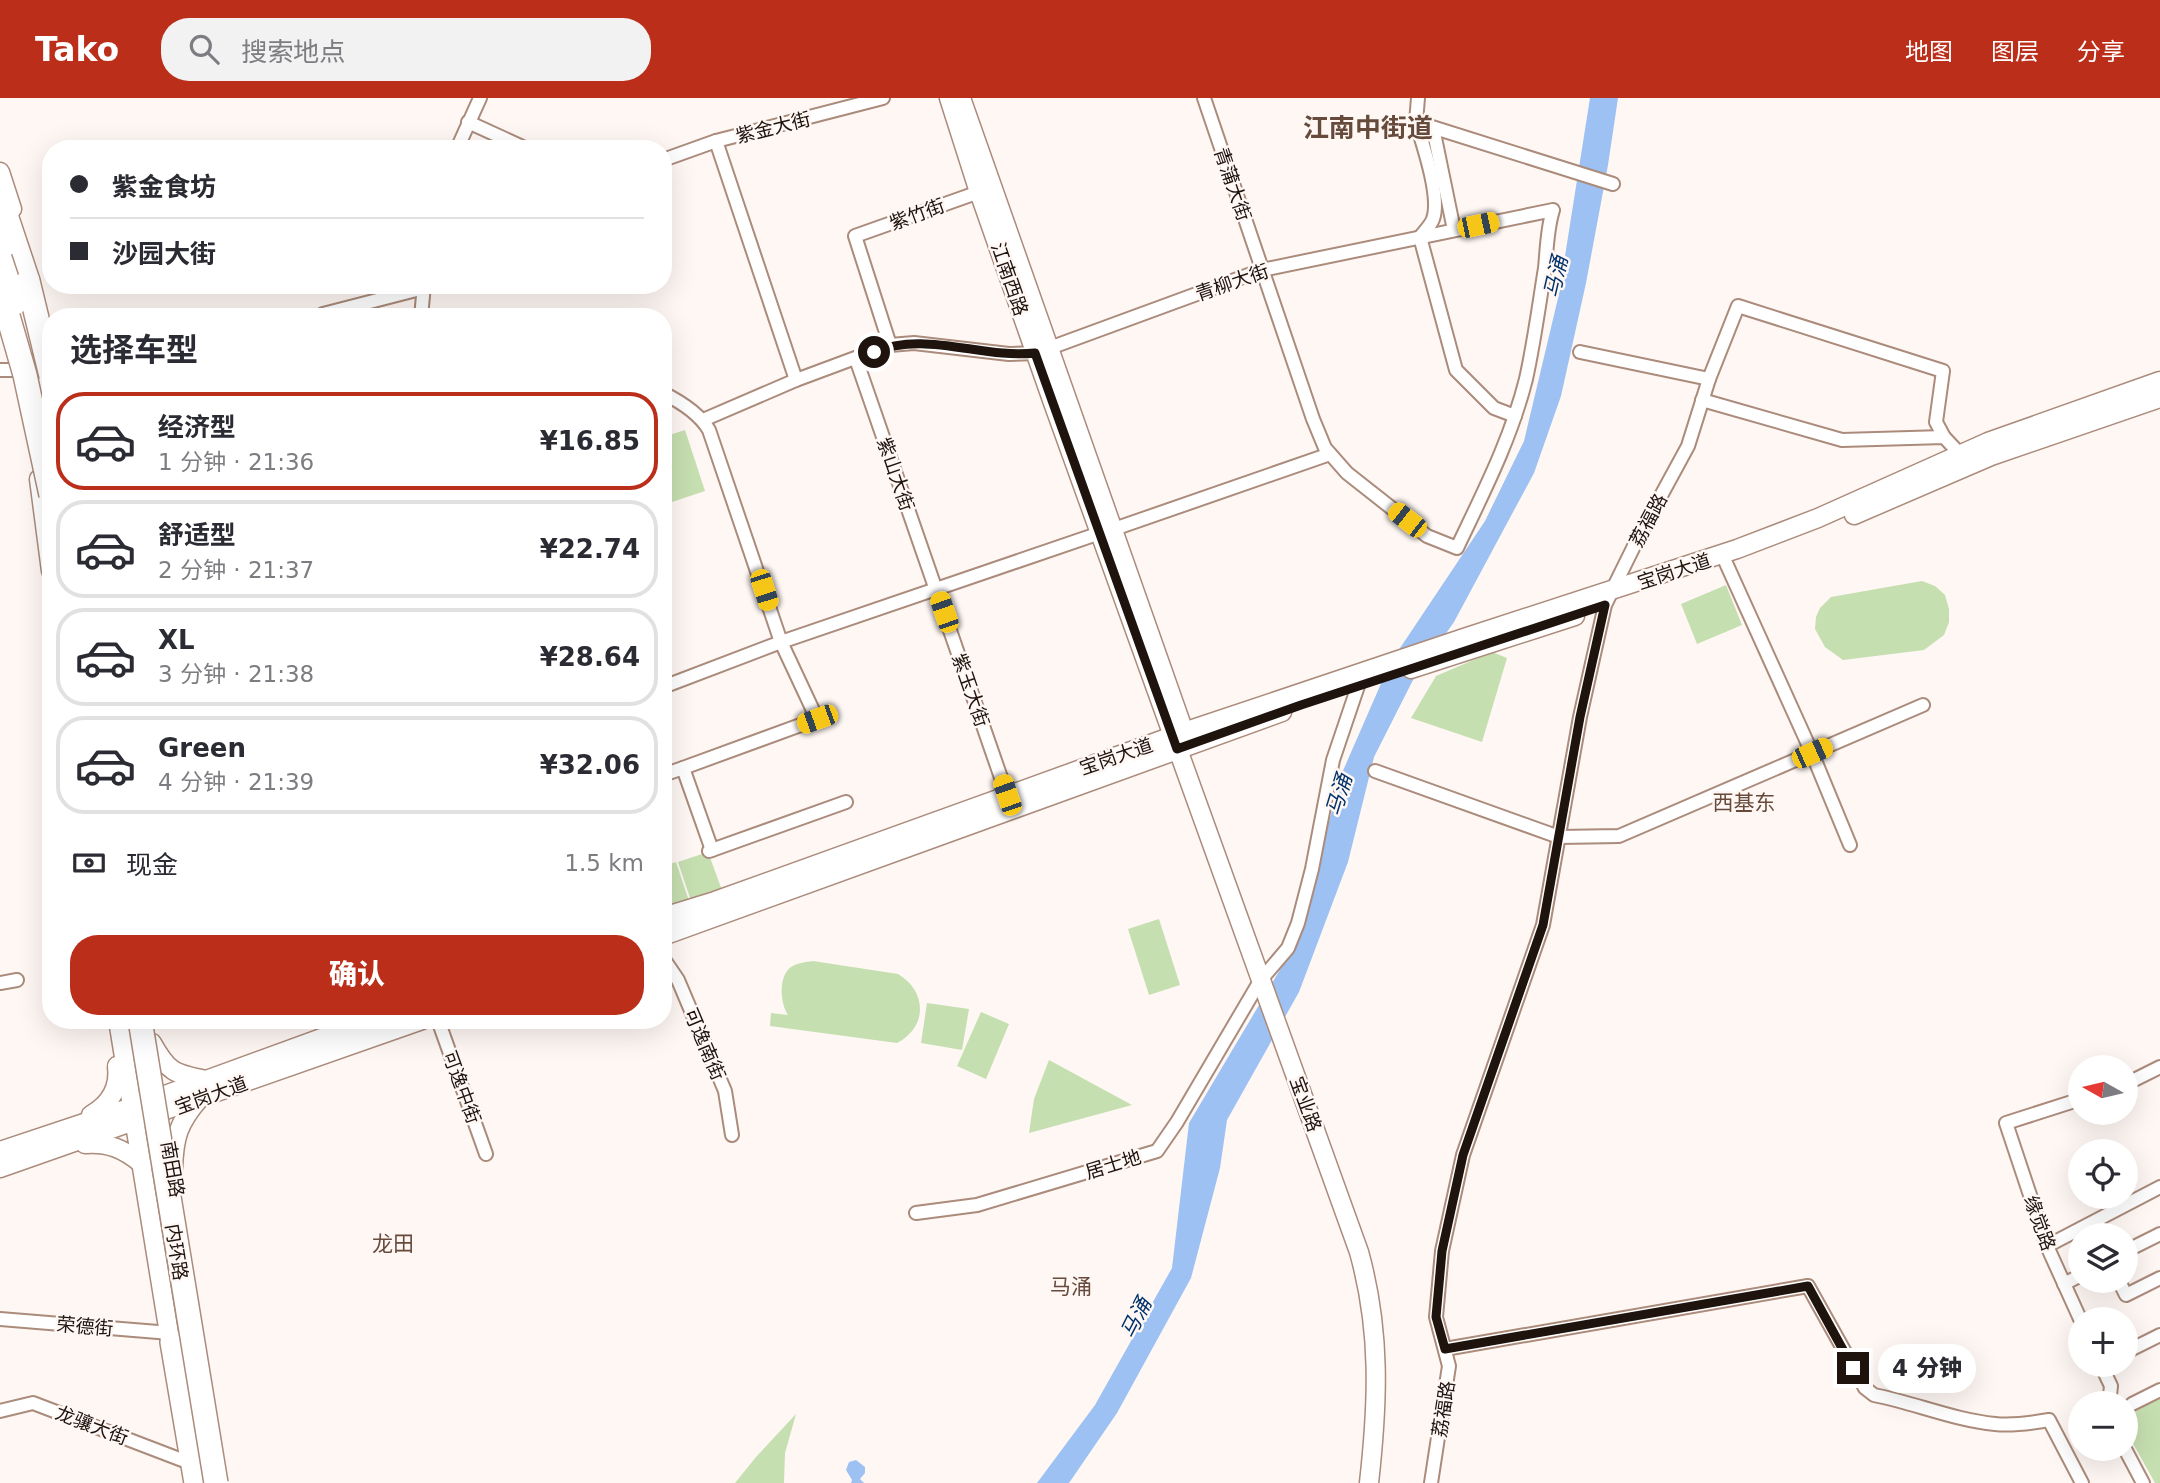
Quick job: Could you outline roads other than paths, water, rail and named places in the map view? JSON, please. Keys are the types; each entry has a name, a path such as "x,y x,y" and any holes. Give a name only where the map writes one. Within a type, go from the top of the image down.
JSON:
{"highway":[{"path":"0,197 28,281 42,339"},
{"path":"0,258 34,359 42,398"},
{"path":"10,299 42,452"},
{"name":"内环路","path":"132,1029 207,1483"},
{"name":"内环路","path":"141,1029 216,1483"},
{"path":"171,1338 196,1483"}],"main road":[{"name":"江南西路","path":"948,98 979,192 1042,351"},
{"path":"961,98 1042,351 1181,741"},
{"path":"0,172 35,279 10,299"},
{"path":"0,234 10,299 8,370 41,417"},
{"path":"10,299 33,337 41,417 42,460"},
{"path":"10,299 33,337"},
{"name":"宝岗大道","path":"1298,700 1359,687 1610,598 1781,533 1988,442 2160,381"},
{"name":"宝岗大道","path":"672,933 1181,741 1464,638 1726,563 1845,519 1992,456 2160,398"},
{"name":"宝岗大道","path":"672,914 1007,795 1181,741"},
{"name":"宝业路","path":"1181,741 1286,1034 1350,1226 1369,1295 1377,1382 1369,1483"},
{"path":"70,1127 99,1110 112,1097 118,1080 111,1029"},
{"path":"115,1055 118,1029"},
{"path":"122,1029 147,1110 142,1164 146,1189 157,1214 172,1302 174,1391 186,1483"},
{"path":"128,1029 167,1067 184,1075 206,1080"},
{"name":"南田路","path":"136,1029 144,1046"},
{"name":"南田路","path":"147,1029 144,1046 147,1110 157,1214 167,1237 172,1302 207,1483"},
{"name":"宝岗大道","path":"0,1168 64,1147 206,1080 346,1029"},
{"name":"宝岗大道","path":"0,1150 70,1127 199,1099 397,1029"},
{"name":"宝业路","path":"1286,1034 1354,1207 1380,1293 1387,1382 1379,1483"},
{"path":"173,1169 177,1133 183,1118 199,1099"},
{"name":"南田路","path":"147,1110 173,1169 226,1483"},
{"path":"64,1147 89,1144 111,1146 127,1152 142,1164"}],"street":[{"path":"461,140 480,98"},
{"name":"紫金大街","path":"672,157 716,141 883,98"},
{"name":"青蒲大街","path":"1204,98 1313,419 1325,448 1347,473 1427,536 1457,548 1515,416"},
{"path":"1418,98 1416,122 1427,155 1435,203 1433,220 1420,237 1457,370 1494,408 1515,416"},
{"path":"468,122 507,140"},
{"path":"1416,122 1613,184"},
{"path":"1433,128 1454,230"},
{"path":"716,141 796,380"},
{"name":"紫竹街","path":"890,345 855,236 979,192"},
{"name":"青柳大街","path":"1042,351 1262,270 1553,210 1526,378 1515,416"},
{"path":"345,308 398,294"},
{"name":"荔福路","path":"1431,1483 1449,1366 1436,1317 1439,1278 1442,1251 1463,1155 1543,925 1580,717 1610,598 1638,538 1688,446 1709,379 1738,306 1943,371 1936,422 1944,437"},
{"path":"703,419 890,345 915,343 1009,354 1042,351"},
{"path":"1580,352 1709,379"},
{"name":"紫山大街","path":"856,359 936,589"},
{"path":"672,399 703,419 717,449 781,642 817,719 672,772"},
{"path":"1702,400 1842,440 1944,437 1960,454"},
{"path":"672,684 781,642 1330,454"},
{"path":"1726,563 1812,753 1850,845"},
{"name":"紫玉大街","path":"936,589 1007,795"},
{"name":"居士地","path":"916,1213 977,1205 1157,1151 1178,1122 1266,976 1288,948 1298,923 1312,869 1333,760 1359,687"},
{"path":"1376,771 1559,837 1619,836 1923,705"},
{"path":"683,768 710,851 846,802"},
{"name":"可逸南街","path":"672,971 725,1091 732,1135"},
{"path":"0,983 17,980"},
{"name":"可逸中街","path":"441,1029 486,1154"},
{"path":"2138,1078 2160,1067"},
{"name":"缘觉路","path":"2068,1103 2006,1123 2047,1246 2075,1307"},
{"path":"2047,1246 2160,1187"},
{"path":"2138,1245 2160,1234"},
{"path":"2138,1289 2160,1278"},
{"path":"2064,1284 2068,1282"},
{"path":"1445,1349 1808,1286 1865,1388 1874,1395 1996,1424 2026,1424 2049,1420 2082,1483"},
{"name":"荣德街","path":"0,1319 171,1338"},
{"path":"2138,1346 2160,1335"},
{"path":"2138,1401 2160,1390"},
{"name":"龙骧大街","path":"0,1412 33,1403 182,1460"},
{"path":"2131,1461 2143,1483"}],"water":[{"path":"1590,98 1618,98 1586,283 1561,396 1534,473 1454,622 1413,680 1374,757 1348,862 1299,992 1227,1120 1220,1168 1191,1278 1117,1413 1069,1483 1037,1483 1095,1405 1172,1268 1189,1123 1297,941 1342,773 1390,663 1485,521 1524,441 1559,294"},
{"path":"856,1460 865,1467 865,1473 860,1479 864,1483 851,1483 846,1470 849,1462"}],"district":[{"name":"江南中街道","path":"1368,128"},
{"name":"西基东","path":"1744,803"},
{"name":"龙田","path":"393,1244"},
{"name":"马涌","path":"1071,1287"}]}
